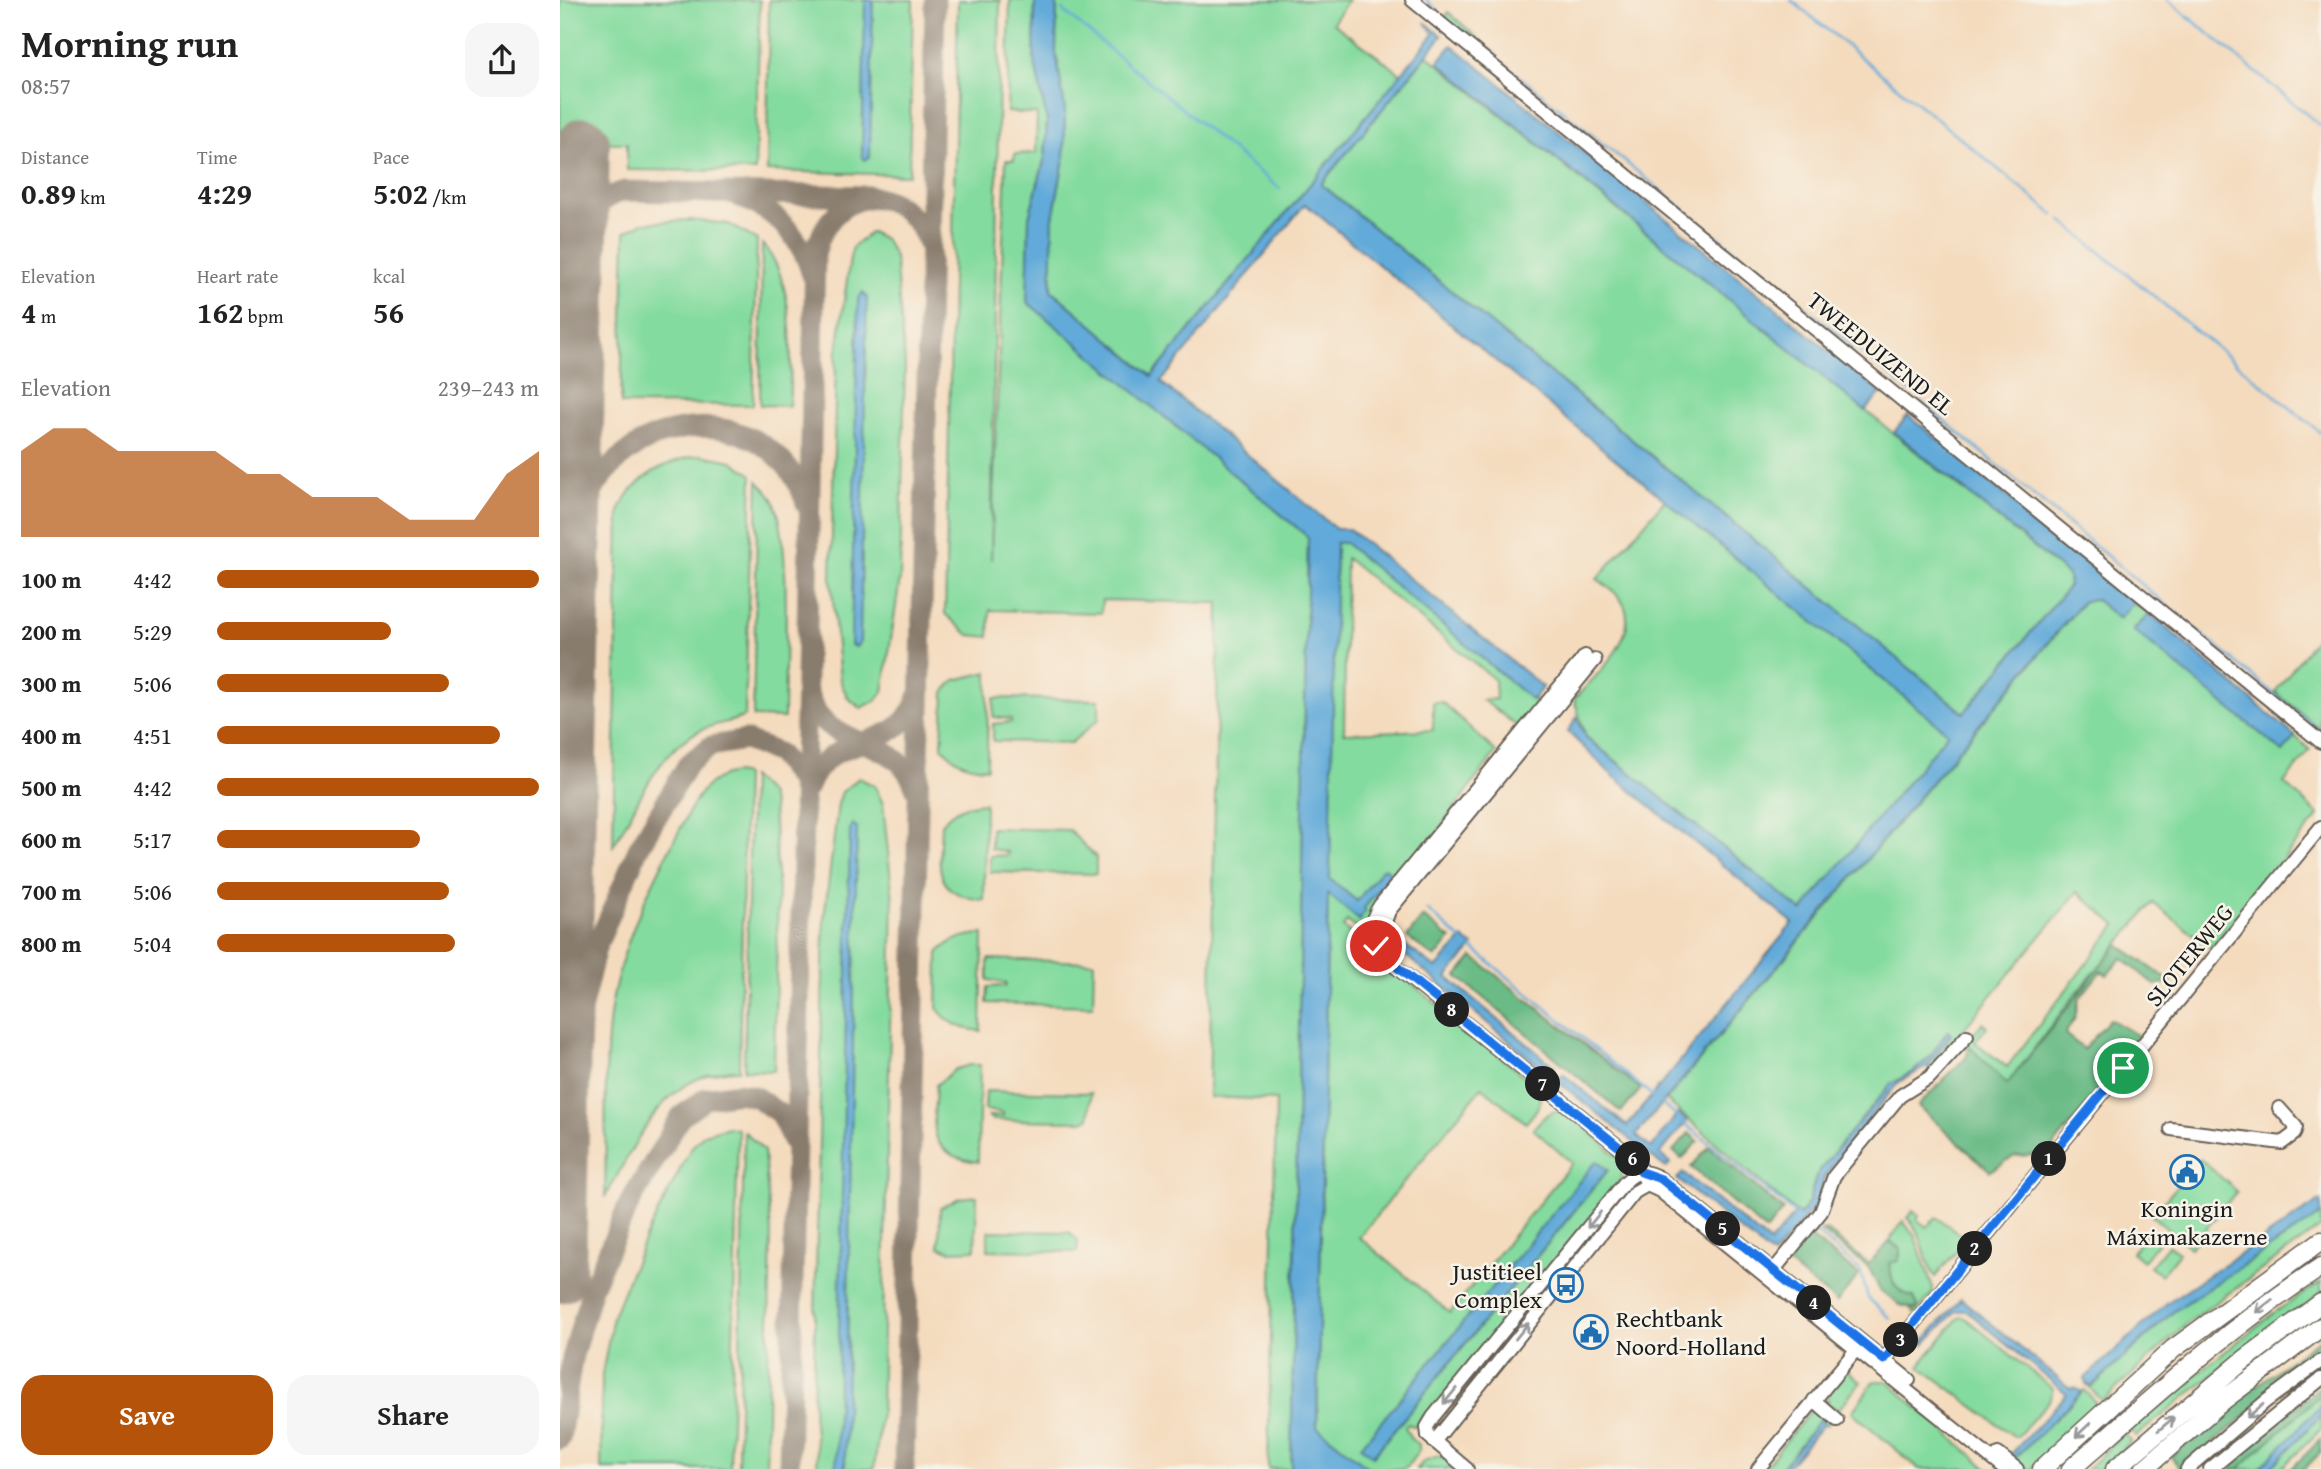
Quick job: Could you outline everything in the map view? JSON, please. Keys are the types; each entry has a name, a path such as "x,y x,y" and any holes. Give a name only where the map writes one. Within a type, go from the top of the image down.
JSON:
{"highway":[{"path":"2042,1469 2127,1389 2228,1306 2321,1241"},
{"path":"2071,1469 2199,1357 2275,1297 2321,1267"},
{"path":"2115,1469 2244,1360 2321,1303"},
{"path":"2144,1469 2225,1399 2321,1327"}],"street":[{"name":"TWEEDUIZEND EL","path":"1412,0 2321,742"},
{"path":"1590,658 1375,912 1371,932 1376,946 1629,1155 1647,1185 1660,1191 1770,1275 1982,1446 2017,1469"},
{"name":"SLOTERWEG","path":"1880,1364 2321,827"},
{"path":"1770,1275 1821,1212 1835,1176 1900,1096 1930,1077 1967,1035"},
{"path":"2171,1129 2282,1143 2294,1135 2296,1127 2279,1108"},
{"path":"1641,1172 1661,1179 1770,1275"},
{"path":"1467,1469 1428,1436 1427,1427 1625,1182 1641,1172"},
{"path":"1434,1442 1635,1192 1647,1185"},
{"path":"1758,1469 1858,1347"},
{"path":"2190,1469 2265,1402 2321,1361"},
{"path":"2210,1469 2280,1409 2321,1379"},
{"path":"1814,1400 1837,1420"},
{"path":"1982,1446 2004,1469"}],"green space":[{"path":"560,0 760,0 755,171 627,170 627,143 560,142"},
{"path":"769,0 913,0 909,175 767,171"},
{"path":"958,0 1000,0 991,560 1006,160 1014,160 1015,154 1036,153 1037,114 1007,112 1010,0 1035,0 1034,59 1047,121 1045,157 1029,217 1028,302 1308,537 1291,1469 1268,1469 1276,1100 1209,1097 1219,603 1102,600 1101,613 990,610 989,637 969,635 945,614"},
{"path":"1057,0 1348,0 1333,23 1401,74 1152,377 1051,290 1053,218 1064,159 1065,110 1056,53"},
{"path":"1448,12 1498,56 1495,62 1444,20"},
{"path":"1427,55 2068,575 2069,586 1964,713 1321,184"},
{"path":"690,220 729,224 757,240 753,405 621,404 625,232 643,223"},
{"path":"871,232 886,240 895,258 905,363 900,579 883,692 877,700 861,708 848,698 840,681 831,578 836,359 853,247"},
{"path":"762,244 781,277 786,298 791,343 789,406 760,405"},
{"path":"701,455 732,461 752,475 745,716 699,731 671,752 649,782 613,846 619,511 634,488 652,472 675,461"},
{"path":"758,481 772,497 779,515 783,540 786,604 784,718 753,717"},
{"path":"1665,500 1948,733 1802,911 1586,737 1574,699 1615,652 1627,624 1626,610 1619,597 1597,579"},
{"path":"1336,532 1540,705 1521,729 1483,700 1496,699 1495,680 1346,558 1344,733 1433,730 1433,702 1442,702 1496,752 1445,821 1371,940 1347,921 1343,927 1537,1087 1540,1097 1536,1110 1526,1123 1482,1087 1359,1237 1450,1313 1572,1163 1533,1129 1544,1117 1556,1111 1568,1112 1621,1160 1622,1174 1619,1184 1433,1412 1424,1415 1415,1427 1408,1424 1405,1427 1411,1439 1419,1444 1419,1451 1405,1469 1370,1469 1317,1428 1328,893 1364,908 1392,874 1381,870 1357,902 1329,879"},
{"path":"2096,600 2119,618 2132,603 2150,614 2134,630 2283,751 2295,736 2310,750 2284,783 2319,815 2211,948 2153,903 2073,997 2007,1085 1965,1045 1982,1023 1987,1027 1975,1042 2007,1067 2116,925 2077,892 1929,1071 1928,1066 1951,1035 1947,1032 1929,1058 1914,1071 1891,1084 1816,1176 1809,1202 1799,1215 1666,1100 2084,601"},
{"path":"2319,634 2321,636 2320,729 2275,692"},
{"path":"988,672 987,768 962,763 942,747 944,692 955,680"},
{"path":"994,698 1099,700 1099,719 1071,743 993,741 993,724 1011,722 1011,719 993,717"},
{"path":"735,773 745,775 739,1070 713,1073 690,1082 672,1096 642,1132 605,1197 608,1038 614,992 627,944 646,897 694,802 714,780"},
{"path":"751,777 769,793 773,806 778,892 774,1071 744,1070"},
{"path":"859,778 875,786 883,804 893,900 881,1414 874,1469 818,1469 813,1411 824,919 838,804 842,792"},
{"path":"985,803 984,900 954,892 946,885 942,876 940,853 941,824 960,808"},
{"path":"991,828 1069,830 1096,857 1096,874 990,872 990,856 1008,855 1008,852 991,849"},
{"path":"1423,917 1451,939 1435,958 1407,937"},
{"path":"983,934 981,1031 956,1025 937,1008 938,953 958,939"},
{"path":"2118,944 2171,982 2155,985 2122,958 2107,975 2101,971 2079,999 2075,1018 2065,1034 2084,1049 2110,1019 2142,1038 2046,1155 2015,1156 1990,1171 1918,1106 1966,1057 1970,1047 2007,1084"},
{"path":"1473,957 1641,1089 1621,1112 1457,976"},
{"path":"988,959 1094,962 1093,1006 987,1003 988,987 1005,986 1006,983 988,980"},
{"path":"980,1065 978,1162 949,1153 936,1137 934,1126 936,1085 956,1069"},
{"path":"986,1091 1091,1093 1089,1118 1083,1121 993,1120 988,1116 1003,1116 1003,1113 985,1110"},
{"path":"728,1127 738,1129 730,1469 601,1469 602,1375 613,1316 645,1238 691,1148 704,1134"},
{"path":"744,1131 764,1151 771,1232 766,1469 738,1469"},
{"path":"1689,1133 1698,1141 1682,1159 1673,1151"},
{"path":"1709,1147 1783,1210 1766,1231 1691,1167"},
{"path":"2200,1159 2237,1191 2190,1248 2152,1216"},
{"path":"977,1196 975,1250 951,1251 939,1247 940,1208 959,1198"},
{"path":"1913,1211 1919,1216 1917,1220 1927,1227 1936,1217 1967,1239 1935,1277 1917,1231 1907,1218"},
{"path":"2321,1214 2321,1227 2190,1321 2103,1401 2085,1384 2092,1387 2174,1311"},
{"path":"1903,1221 1915,1237 1933,1288 1933,1293 1915,1314 1910,1308 1916,1309 1892,1283 1889,1263 1900,1249 1890,1241 1891,1238"},
{"path":"1802,1230 1859,1275 1837,1302 1780,1258"},
{"path":"1826,1230 1869,1264 1890,1241 1900,1249 1898,1261 1889,1263 1891,1276 1898,1289 1914,1297 1918,1306 1916,1309 1900,1305 1880,1290 1869,1268 1821,1231"},
{"path":"2150,1230 2161,1238 2143,1261 2132,1252"},
{"path":"988,1231 1069,1232 1078,1241 1077,1252 988,1250"},
{"path":"2168,1245 2179,1253 2161,1275 2150,1267"},
{"path":"2321,1282 2321,1295 2267,1332 2136,1436 2129,1429 2272,1314"},
{"path":"1964,1317 2053,1389 2049,1401 2018,1436 2015,1437 1919,1366 1958,1318"},
{"path":"2321,1338 2321,1354 2181,1469 2171,1457 2249,1391"},
{"path":"1845,1369 1861,1382 1838,1410 1827,1403 1829,1389"},
{"path":"1874,1381 1887,1381 1988,1469 1919,1469 1852,1412"},
{"path":"2321,1386 2321,1394 2238,1469 2220,1469"},
{"path":"2084,1390 2097,1403 2031,1469 2004,1469"},
{"path":"2321,1394 2321,1406 2259,1469 2238,1469"},
{"path":"1812,1409 1830,1421 1826,1425 1820,1420 1781,1469 1763,1469"},
{"path":"2321,1415 2321,1429 2281,1469 2270,1469"},
{"path":"2124,1433 2131,1441 2105,1469 2087,1469"},
{"path":"2321,1439 2321,1452 2304,1469 2291,1469"},
{"path":"1438,1456 1448,1459 1460,1469 1417,1469 1424,1461"}],"water":[{"path":"865,0 873,0 870,157 865,160 862,156"},
{"path":"1035,0 1057,0 1056,53 1065,110 1064,159 1053,218 1051,290 1152,376 1434,34 1425,22 1442,36 1321,184 1964,713 2069,586 2068,575 1894,432 1908,415 2135,601 2119,619 2096,600 2083,601 1636,1135 1651,1148 1678,1113 1687,1121 1660,1154 1670,1163 1666,1168 1557,1081 1563,1074 1627,1126 1793,923 1611,774 1568,732 1577,717 1586,737 1802,911 1948,733 1305,204 1161,382 1336,529 1349,529 1543,687 1532,700 1345,543 1336,543 1330,879 1357,901 1381,870 1385,868 1392,874 1364,908 1366,911 1359,920 1328,894 1317,1427 1370,1469 1291,1469 1308,537 1027,302 1029,217 1045,157 1047,121 1034,59"},
{"path":"1452,45 1881,393 1865,411 1438,62"},
{"path":"863,292 867,298 860,643 856,647 851,645 858,298"},
{"path":"2150,614 2295,736 2283,752 2133,630"},
{"path":"853,824 857,828 845,1469 836,1469 850,828"},
{"path":"1463,938 1473,946 1447,977 1555,1067 1549,1074 1398,949 1402,943 1436,968"},
{"path":"1948,1031 1951,1034 1928,1066 1898,1083 1845,1148 1824,1178 1817,1204 1773,1256 1677,1179 1683,1173 1770,1243 1796,1212 1800,1215 1809,1202 1816,1176 1891,1084 1914,1071 1929,1058"},
{"path":"1596,1161 1608,1170 1373,1456 1361,1446"},
{"path":"2321,1200 2321,1214 2174,1311 2091,1387 2086,1383 2085,1378 2168,1302"},
{"path":"1961,1299 2071,1389 2074,1387 2082,1392 2004,1469 1997,1469 2067,1394 1967,1311 1956,1311 1924,1345 1922,1342"},
{"path":"2321,1406 2321,1415 2270,1469 2259,1469"},
{"path":"1820,1419 1824,1423 1786,1469 1781,1469"}],"waterway":[{"path":"1426,0 1437,10"},
{"path":"1791,0 2054,215"},
{"path":"2168,0 2321,126"},
{"path":"1062,10 1280,189"},
{"path":"1462,30 1909,391"},
{"path":"2061,220 2321,433"},
{"path":"1921,402 2321,733"},
{"path":"1427,910 1464,942"},
{"path":"1470,946 1654,1097"},
{"path":"1662,1104 1678,1117"},
{"path":"1683,1122 1797,1215"},
{"path":"1816,1232 1860,1270 1868,1298 1890,1318"}],"taxiway":[{"path":"904,1469 935,0"},
{"path":"582,234 597,206 624,191 869,196 889,201 906,211 919,225 928,244"},
{"path":"739,197 765,209 786,227 802,249 812,275"},
{"path":"789,1469 815,256 823,232 838,212 858,200 884,199"},
{"path":"576,551 584,512 603,476 627,452 655,437 685,428 716,428 745,436 771,451 792,474 807,506"},
{"path":"808,693 817,713 829,726 893,757 906,770 916,789"},
{"path":"807,789 818,769 831,756 895,729 908,716 918,697"},
{"path":"563,1127 573,1044 596,948 639,847 688,764 711,746 745,740 778,753 799,780 801,789"},
{"path":"560,1439 572,1359 592,1288 629,1204 681,1116 706,1098 739,1093 756,1097 780,1114 793,1142"}],"runway":[{"path":"560,1277 584,143"}],"place":[{"name":"Koningin Máximakazerne","path":"2187,1172"},
{"name":"Justitieel Complex","path":"1566,1285"},
{"name":"Rechtbank Noord-Holland","path":"1591,1332"}],"route":[{"path":"1376,946 1387,959 1629,1155 1638,1164 1641,1172 1651,1172 1661,1179 1884,1360 2123,1068"}]}
